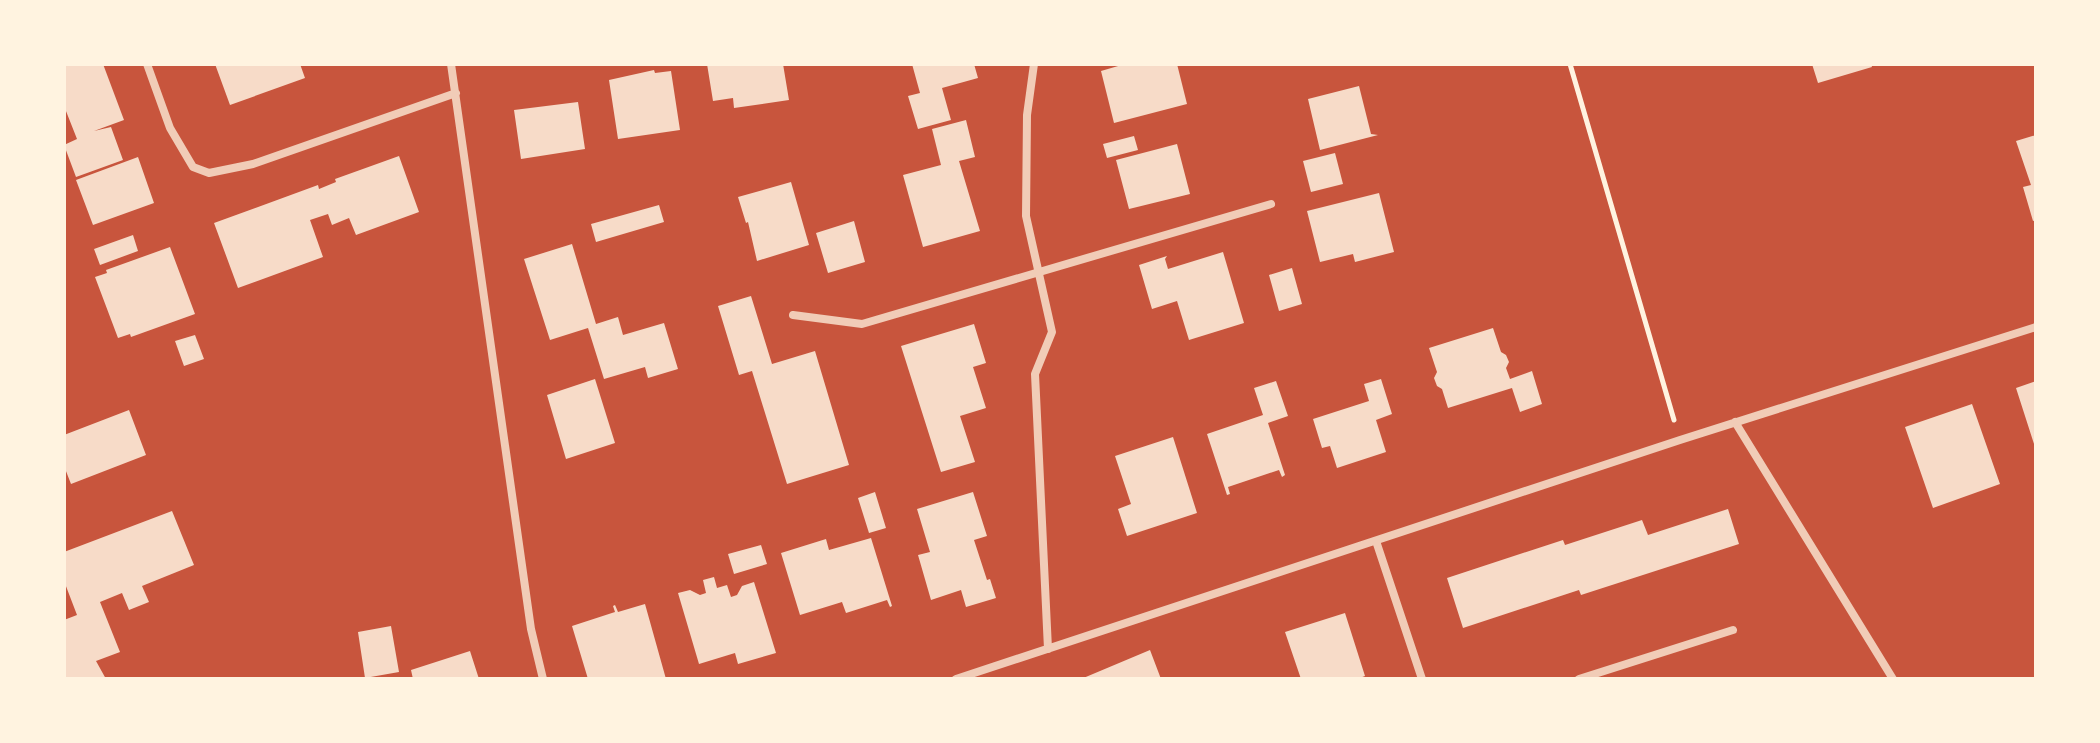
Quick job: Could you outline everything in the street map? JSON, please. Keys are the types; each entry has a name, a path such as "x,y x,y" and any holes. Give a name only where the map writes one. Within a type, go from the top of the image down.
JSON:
{"street":[{"path":"147,64 170,128 193,167 209,173 253,164 456,93"},
{"path":"451,64 531,629 543,679"},
{"path":"1034,64 1027,115 1026,216 1052,332 1035,374 1048,649"},
{"path":"793,315 862,324 1271,204"},
{"path":"956,679 1735,422 2036,327"},
{"path":"1735,422 1893,679"},
{"path":"1376,541 1422,679"},
{"path":"1579,679 1733,630"}],"path":[{"path":"1570,64 1680,440"}],"building":[{"path":"64,64 103,64 124,120 94,131 111,127 123,160 76,177 64,145 77,139 64,106"},
{"path":"215,64 300,64 305,78 230,105"},
{"path":"707,64 783,64 789,100 734,108 733,98 713,101"},
{"path":"912,64 974,64 978,78 942,88 951,120 918,129 908,96 920,93"},
{"path":"1125,64 1177,64 1187,104 1114,123 1101,71"},
{"path":"1812,64 1871,64 1872,67 1818,83"},
{"path":"654,70 655,73 671,71 680,130 618,139 609,80"},
{"path":"1359,86 1371,134 1378,135 1320,150 1308,99"},
{"path":"578,102 585,149 521,159 514,110"},
{"path":"966,120 975,157 959,161 980,231 923,247 903,175 941,165 932,129"},
{"path":"2036,135 2036,220 2033,221 2023,187 2031,185 2016,141"},
{"path":"1134,136 1138,150 1107,158 1103,144"},
{"path":"1177,144 1190,194 1129,209 1116,160"},
{"path":"1335,153 1343,184 1311,192 1303,161"},
{"path":"399,156 419,212 356,235 349,218 332,225 328,214 310,220 323,257 238,288 214,223 318,185 319,189 336,182 335,179"},
{"path":"138,157 154,203 93,225 76,180"},
{"path":"791,182 809,245 757,261 748,222 738,197"},
{"path":"1379,193 1394,252 1355,262 1353,254 1320,262 1307,211"},
{"path":"659,205 664,222 596,242 591,224"},
{"path":"854,221 865,262 828,273 816,233"},
{"path":"133,235 138,251 100,265 94,249"},
{"path":"572,244 596,324 618,317 623,335 664,323 678,369 648,378 645,367 604,379 588,328 550,340 524,259"},
{"path":"170,247 195,314 131,337 130,334 118,338 95,277 107,273 106,270"},
{"path":"1223,252 1244,323 1189,340 1177,301 1152,309 1139,265 1167,256 1168,269"},
{"path":"1292,268 1302,304 1279,311 1269,275"},
{"path":"751,296 772,364 815,351 849,465 787,484 752,371 739,375 718,306"},
{"path":"974,324 986,363 973,367 986,408 960,416 975,462 941,472 901,346"},
{"path":"1493,328 1501,352 1509,362 1506,368 1510,379 1532,371 1542,404 1520,412 1512,388 1448,408 1442,389 1434,378 1437,372 1429,348"},
{"path":"195,335 204,359 184,366 175,341"},
{"path":"595,379 615,443 566,459 547,395"},
{"path":"1381,379 1392,414 1376,420 1386,452 1337,468 1330,446 1322,448 1313,419 1369,401 1364,384"},
{"path":"1276,381 1288,416 1268,423 1285,475 1282,477 1279,470 1228,487 1230,494 1227,495 1207,434 1263,415 1254,388"},
{"path":"2036,381 2036,447 2035,447 2016,388"},
{"path":"1972,404 2000,484 1933,508 1905,427"},
{"path":"129,410 146,455 71,484 64,466 64,435"},
{"path":"1173,437 1197,513 1127,536 1118,509 1131,504 1115,456"},
{"path":"875,492 886,528 869,533 858,498"},
{"path":"973,492 987,536 974,540 996,598 966,607 961,590 931,600 918,555 930,552 917,509"},
{"path":"1728,509 1739,544 1581,595 1579,590 1463,628 1447,578 1563,540 1565,545 1642,520 1648,535"},
{"path":"172,511 194,565 142,586 149,602 129,610 122,593 100,602 120,652 96,661 106,679 64,679 64,620 77,615 64,581 64,552"},
{"path":"871,538 892,606 887,600 846,613 842,602 800,615 781,553 826,539 829,550"},
{"path":"761,545 767,564 734,574 728,554"},
{"path":"714,577 717,588 727,585 731,597 737,595 742,586 754,582 776,653 738,664 735,653 699,664 678,593 690,590 700,595 706,593 703,580"},
{"path":"645,604 666,679 588,679 572,626 615,612 615,605 618,612"},
{"path":"1345,613 1365,676 1357,679 1301,679 1285,632"},
{"path":"391,626 399,672 365,678 358,632"},
{"path":"1150,650 1161,679 1081,679"},
{"path":"470,651 479,679 413,679 411,670"}]}
